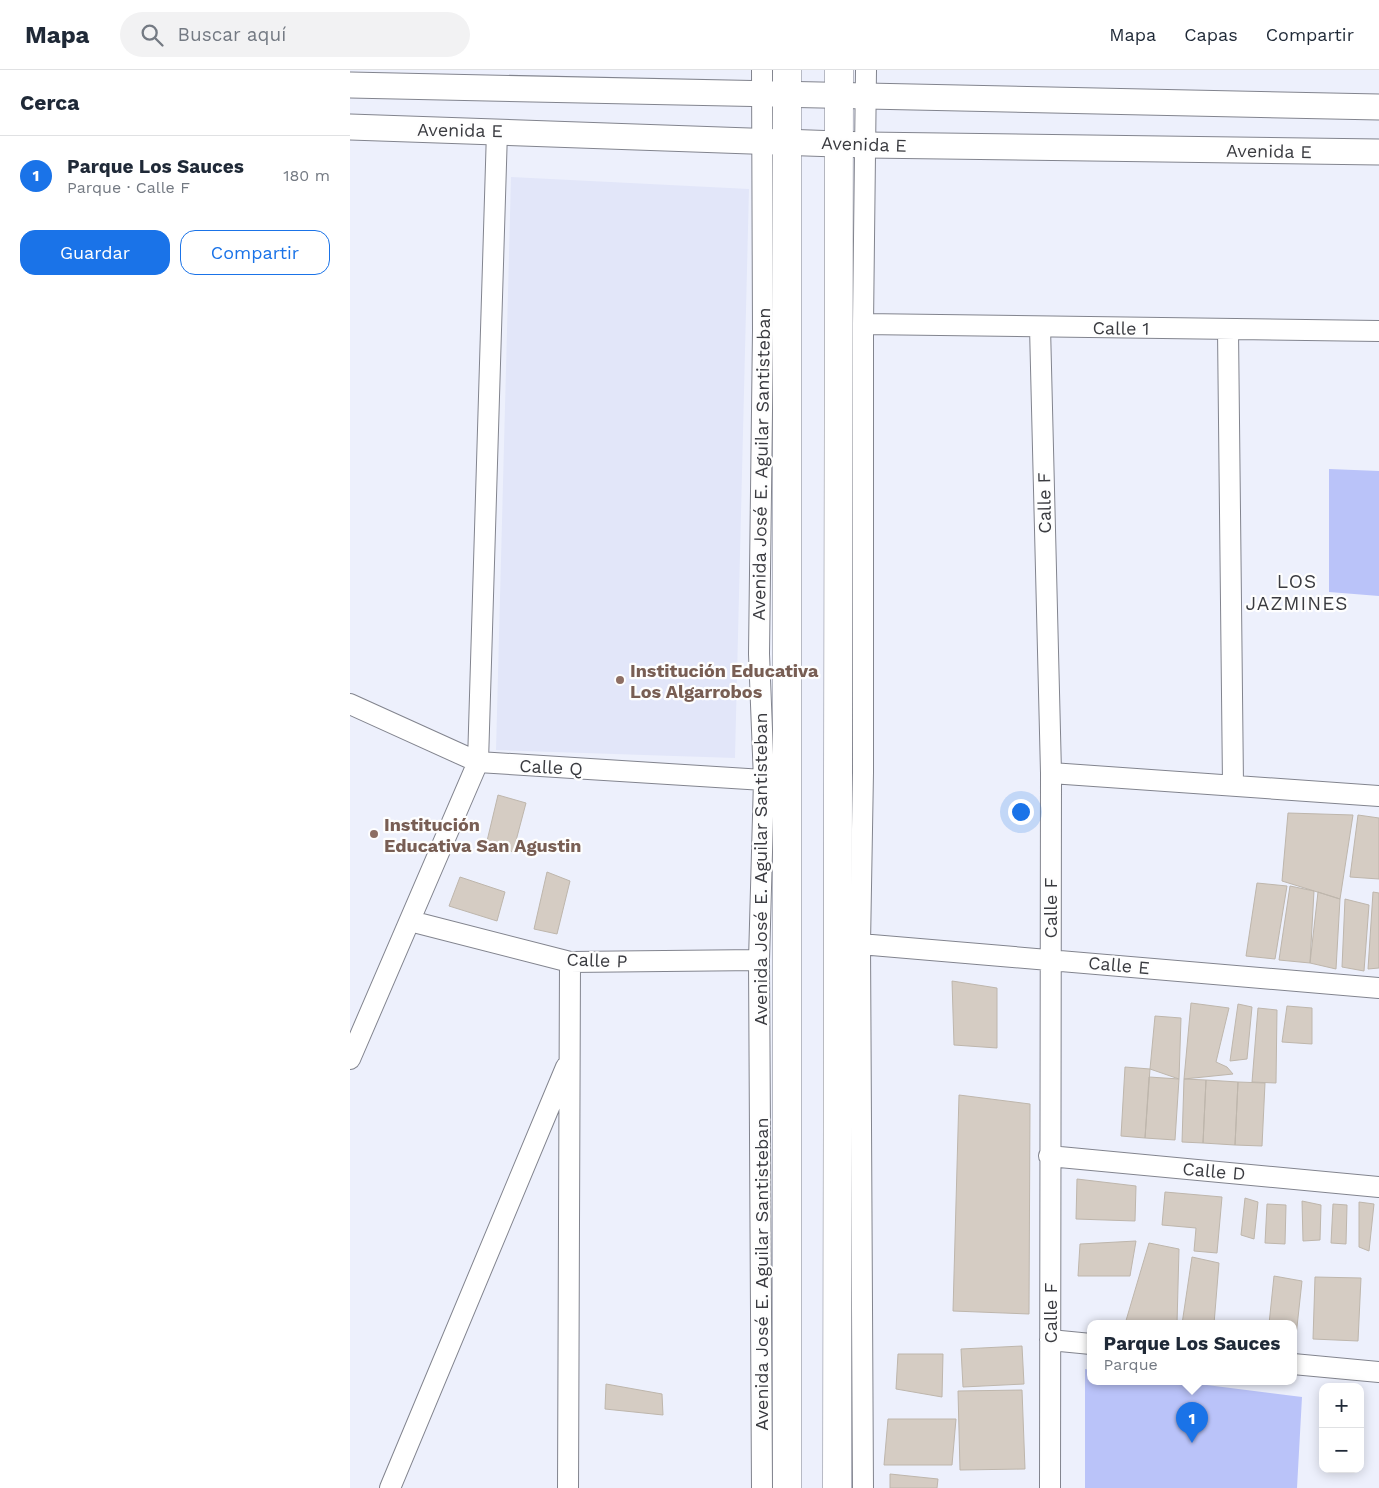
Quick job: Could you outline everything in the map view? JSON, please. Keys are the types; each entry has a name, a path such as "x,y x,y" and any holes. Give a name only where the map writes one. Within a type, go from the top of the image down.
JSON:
{"main road":[{"path":"837,1488 840,83"},
{"name":"Avenida José E. Aguilar Santisteban","path":"779,87 775,140 787,1488"}],"street":[{"name":"Avenida José E. Aguilar Santisteban","path":"762,70 779,87"},
{"path":"863,1488 860,944 863,772 863,324 866,70"},
{"path":"350,85 779,87 840,83 867,97 1379,107"},
{"name":"Avenida E","path":"350,128 775,140 866,145 1379,152"},
{"path":"350,1059 478,762 497,131"},
{"name":"Avenida José E. Aguilar Santisteban","path":"762,1488 759,960 764,780 759,654 763,330 775,140"},
{"name":"Calle 1","path":"863,324 1379,331"},
{"name":"Calle F","path":"1040,327 1051,773 1050,1488"},
{"path":"1228,330 1233,786"},
{"name":"Calle Q","path":"350,704 478,762 764,780"},
{"path":"1051,773 1379,796"},
{"name":"Calle P","path":"410,921 570,962 759,960"},
{"name":"Calle E","path":"860,944 1379,988"},
{"path":"568,1488 570,962"},
{"path":"390,1488 569,1058"},
{"name":"Calle D","path":"1049,1156 1379,1187"},
{"path":"1050,1340 1087,1344"},
{"path":"1297,1364 1379,1372"}],"shaded area":[{"path":"511,177 749,189 735,758 496,750"},
{"path":"1329,469 1379,471 1379,596 1329,592"},
{"path":"1085,1369 1087,1369 1087,1385 1207,1385 1302,1397 1297,1488 1085,1488"}],"building":[{"path":"498,795 526,803 513,852 487,841"},
{"path":"1288,813 1353,815 1340,899 1282,881"},
{"path":"1358,815 1379,818 1379,879 1350,877"},
{"path":"547,872 570,881 557,934 534,929"},
{"path":"460,877 505,892 497,921 449,906"},
{"path":"1257,883 1287,886 1275,959 1246,956"},
{"path":"1290,886 1314,891 1310,963 1279,960"},
{"path":"1318,892 1340,899 1336,969 1310,963"},
{"path":"1373,892 1379,893 1379,968 1368,969"},
{"path":"1345,899 1369,905 1364,971 1342,967"},
{"path":"952,981 997,988 997,1048 954,1045"},
{"path":"1191,1003 1229,1008 1216,1062 1227,1067 1233,1074 1184,1079"},
{"path":"1238,1004 1252,1007 1247,1059 1230,1061"},
{"path":"1287,1006 1312,1008 1312,1044 1282,1042"},
{"path":"1258,1008 1277,1010 1276,1083 1252,1082"},
{"path":"1155,1016 1181,1018 1179,1079 1150,1069"},
{"path":"1125,1067 1150,1069 1145,1138 1121,1136"},
{"path":"1149,1077 1179,1079 1175,1140 1145,1138"},
{"path":"1184,1079 1206,1080 1203,1143 1182,1142"},
{"path":"1206,1080 1238,1082 1235,1145 1203,1143"},
{"path":"1238,1082 1265,1083 1262,1146 1235,1145"},
{"path":"959,1095 1030,1104 1029,1314 953,1311"},
{"path":"1077,1179 1136,1186 1135,1221 1076,1219"},
{"path":"1165,1192 1222,1197 1217,1253 1194,1251 1196,1228 1162,1225"},
{"path":"1245,1198 1258,1202 1254,1239 1241,1235"},
{"path":"1302,1201 1321,1205 1320,1240 1303,1241"},
{"path":"1359,1202 1374,1204 1369,1251 1359,1247"},
{"path":"1267,1204 1286,1205 1285,1244 1265,1243"},
{"path":"1333,1204 1347,1205 1346,1244 1331,1243"},
{"path":"1136,1241 1130,1276 1078,1276 1080,1244"},
{"path":"1149,1243 1179,1249 1177,1320 1126,1320"},
{"path":"1192,1257 1219,1263 1214,1320 1183,1320"},
{"path":"1274,1276 1302,1281 1297,1327 1297,1320 1269,1320"},
{"path":"1315,1277 1361,1278 1358,1341 1313,1339"},
{"path":"1022,1346 1024,1384 963,1387 961,1349"},
{"path":"898,1354 943,1354 942,1397 896,1389"},
{"path":"606,1384 662,1394 663,1415 605,1409"},
{"path":"1022,1390 1025,1469 960,1470 958,1391"},
{"path":"888,1419 956,1419 952,1465 884,1465"},
{"path":"890,1474 938,1479 937,1488 890,1488"}],"place":[{"name":"Institución Educativa Los Algarrobos","path":"620,680"},
{"name":"Institución Educativa San Agustin","path":"374,834"},
{"name":"Parque Los Sauces","path":"1192,1443"}],"district":[{"name":"LOS JAZMINES","path":"1297,592"}]}
